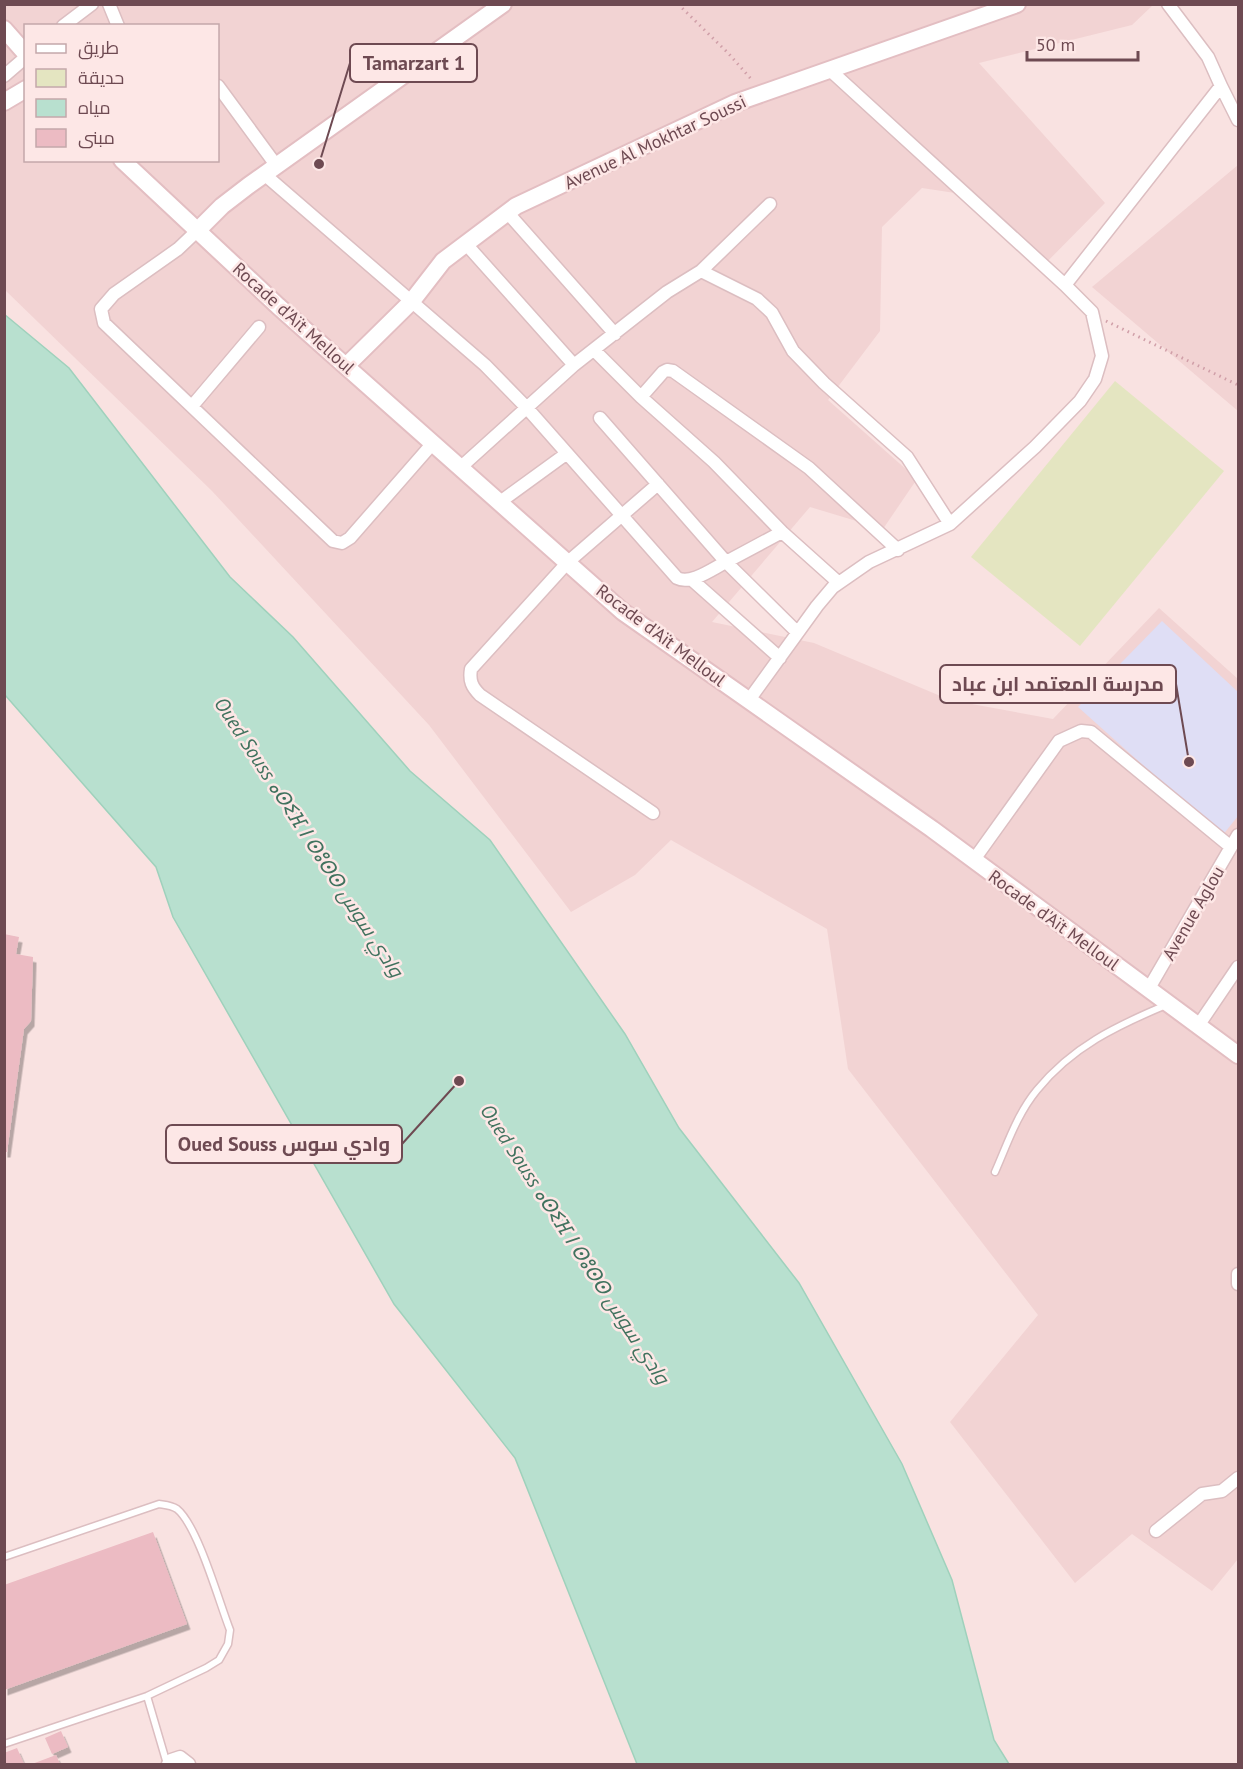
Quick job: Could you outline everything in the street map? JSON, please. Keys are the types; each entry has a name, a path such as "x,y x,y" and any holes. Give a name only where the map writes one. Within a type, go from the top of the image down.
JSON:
{"street":[{"path":"66,24 92,4"},
{"path":"109,4 117,24"},
{"path":"433,443 350,538 342,543 333,541 193,405 104,323 100,315 101,309 114,294 178,249 222,206 503,4"},
{"name":"Avenue Al Mokhtar Soussi","path":"346,366 412,302 443,261 507,212 735,103 1017,4"},
{"path":"1168,4 1208,57 1239,120"},
{"path":"4,29 24,53"},
{"path":"4,76 24,57"},
{"path":"749,700 817,606 839,584 869,561 898,550 950,524 1035,447 1080,400 1095,379 1102,356 1092,312 831,71"},
{"path":"1065,285 1221,86"},
{"path":"4,102 24,90"},
{"path":"220,94 270,170 412,302 485,365 527,408 677,578 684,581 691,579 782,532"},
{"name":"Rocade d'Aït Melloul","path":"125,162 346,366 623,612 932,829 973,861 1040,907 1166,1004 1236,1048"},
{"path":"461,467 574,365 667,292 701,271 770,204"},
{"path":"507,212 615,334"},
{"path":"466,244 574,365"},
{"path":"701,271 757,299 772,313 793,351 824,383 907,457 950,524"},
{"path":"193,405 259,327"},
{"path":"594,350 641,397 714,462 782,532 839,584"},
{"path":"641,397 663,372 673,371 809,468 898,550"},
{"path":"600,418 726,562 797,632"},
{"path":"500,502 567,454"},
{"path":"653,813 472,688 471,669 568,562 658,484"},
{"path":"691,579 780,658"},
{"path":"973,861 1059,741 1081,731 1091,732 1231,847"},
{"name":"Avenue Aglou","path":"1148,990 1239,835"},
{"path":"1198,1026 1239,967"},
{"path":"1239,1274 1239,1284"},
{"path":"1156,1531 1202,1494 1222,1491 1239,1478"},
{"path":"167,1764 180,1757 189,1764"}],"lane":[{"path":"994,1172 1022,1113 1037,1090 1101,1034 1166,1004"},
{"path":"4,1557 159,1504 171,1505 179,1511 191,1527 230,1630 228,1644 219,1660 147,1696 4,1744"},
{"path":"147,1696 167,1764"}],"path":[{"path":"678,5 728,53 763,93"},
{"path":"1092,312 1122,330 1218,373 1239,385"}],"shaded area":[{"path":"4,5 1153,5 1132,25 979,63 1105,203 1040,269 955,193 922,188 882,227 880,331 828,400 917,479 883,529 810,507 712,622 814,643 950,700 1053,719 1159,608 1238,679 1238,1559 1212,1591 1132,1534 1075,1583 950,1422 1038,1315 848,1069 827,929 671,840 635,875 571,912 429,725 212,491 5,290"},
{"path":"1238,165 1238,411 1092,287"},
{"path":"1162,621 1238,692 1238,816 1222,836 1078,707"}],"green space":[{"path":"1115,381 1224,471 1080,646 971,557"}],"water":[{"name":"Oued Souss ⴰⵙⵉⴼ ⵏ ⵙⵓⵙⵙ وادي سوس","path":"4,314 69,368 230,577 293,637 410,771 490,840 625,1034 679,1128 799,1283 902,1464 952,1580 994,1740 1009,1764 637,1764 515,1458 394,1304 173,917 156,867 5,695"}],"building":[{"path":"4,934 19,937 16,954 33,957 31,1021 24,1029 7,1152 4,1152"},
{"path":"153,1532 187,1624 4,1690 4,1585"},
{"path":"61,1731 68,1747 52,1754 45,1738"},
{"path":"17,1748 24,1764 4,1764 4,1753"},
{"path":"56,1755 60,1764 32,1764"}],"place":[{"name":"Tamarzart 1","path":"319,164"},
{"name":"مدرسة المعتمد ابن عباد","path":"1189,762"},
{"name":"Oued Souss وادي سوس","path":"459,1081"}]}
